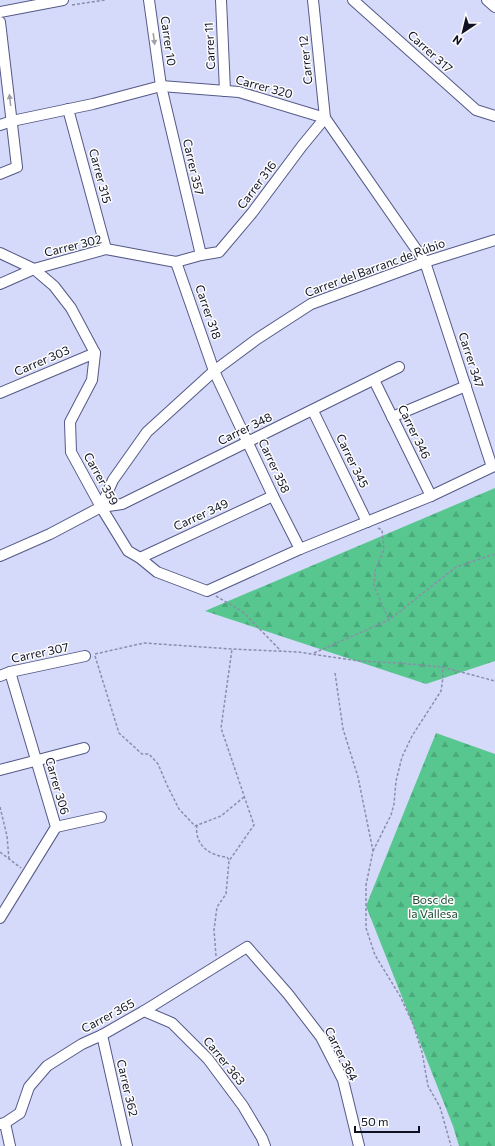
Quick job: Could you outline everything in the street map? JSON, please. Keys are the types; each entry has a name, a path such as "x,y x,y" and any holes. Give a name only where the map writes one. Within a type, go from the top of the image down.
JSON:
{"street":[{"path":"0,12 63,0"},
{"name":"Carrer 10","path":"149,0 161,86"},
{"name":"Carrer 11","path":"221,0 225,91"},
{"name":"Carrer 12","path":"313,0 325,118"},
{"name":"Carrer 317","path":"352,0 476,110 495,116"},
{"path":"487,0 495,7"},
{"path":"0,22 18,167 0,174"},
{"name":"Carrer 320","path":"0,125 161,86 239,92 325,118"},
{"name":"Carrer 357","path":"161,86 201,255"},
{"name":"Carrer 315","path":"68,109 106,249"},
{"path":"325,118 425,262"},
{"name":"Carrer 316","path":"201,255 219,252 252,213 325,118"},
{"name":"Carrer del Barranc de Rúbio","path":"101,507 113,480 147,432 214,371 258,339 311,304 425,262 495,240"},
{"name":"Carrer 302","path":"0,284 34,269 106,249 176,262 201,255"},
{"path":"0,253 34,269 54,286 71,308 95,353"},
{"name":"Carrer 318","path":"176,262 214,371"},
{"name":"Carrer 347","path":"425,262 492,467 431,496"},
{"name":"Carrer 303","path":"0,393 95,353"},
{"name":"Carrer 359","path":"95,353 92,380 70,422 71,452 101,507 128,551 140,558 157,572 207,591"},
{"name":"Carrer 348","path":"101,507 122,504 399,368"},
{"name":"Carrer 358","path":"214,371 273,496 300,549"},
{"name":"Carrer 346","path":"374,380 431,496"},
{"path":"392,417 466,386"},
{"name":"Carrer 345","path":"313,411 367,522"},
{"name":"Carrer 349","path":"140,558 273,496"},
{"path":"207,591 300,549 431,496"},
{"path":"0,556 50,534 101,507"},
{"name":"Carrer 307","path":"0,676 10,672 90,655"},
{"name":"Carrer 306","path":"0,918 56,826 10,672"},
{"path":"0,770 84,748"},
{"path":"56,826 101,817"},
{"name":"Carrer 365","path":"2,1123 20,1113 29,1087 47,1066 82,1044 102,1036 247,947"},
{"name":"Carrer 364","path":"247,947 288,994 321,1037 342,1080 359,1146"},
{"name":"Carrer 363","path":"144,1011 172,1023 208,1059 243,1106 262,1138 265,1146"},
{"name":"Carrer 362","path":"102,1036 127,1146"},
{"path":"2,1123 10,1146"}],"path":[{"path":"367,522 382,530 384,549 375,571 374,586 389,620"},
{"path":"313,653 389,620 456,567 495,554"},
{"path":"207,591 243,612 282,651"},
{"path":"197,826 195,826 179,809 158,764 149,754 142,754 119,733 90,655 144,643 313,653 359,661 442,667 495,682"},
{"path":"217,966 214,930 216,907 226,894 230,860 254,825 221,728 232,649"},
{"path":"442,667 443,677 441,690 412,736 402,758 396,782 394,804 391,815 373,851 366,885 366,928 375,955 400,996 413,1024 422,1052 428,1086 440,1107 451,1146"},
{"path":"335,673 343,729 358,777 373,851"},
{"path":"197,826 221,816 244,797"},
{"path":"0,807 7,836 10,859"},
{"path":"197,826 196,833 206,850 218,856 227,857 230,860"},
{"path":"0,852 28,872"}],"green space":[{"path":"495,488 495,661 426,684 205,611"},
{"name":"Bosc de la Vallesa","path":"436,733 495,754 495,1146 459,1146 453,1126 366,906"}]}
